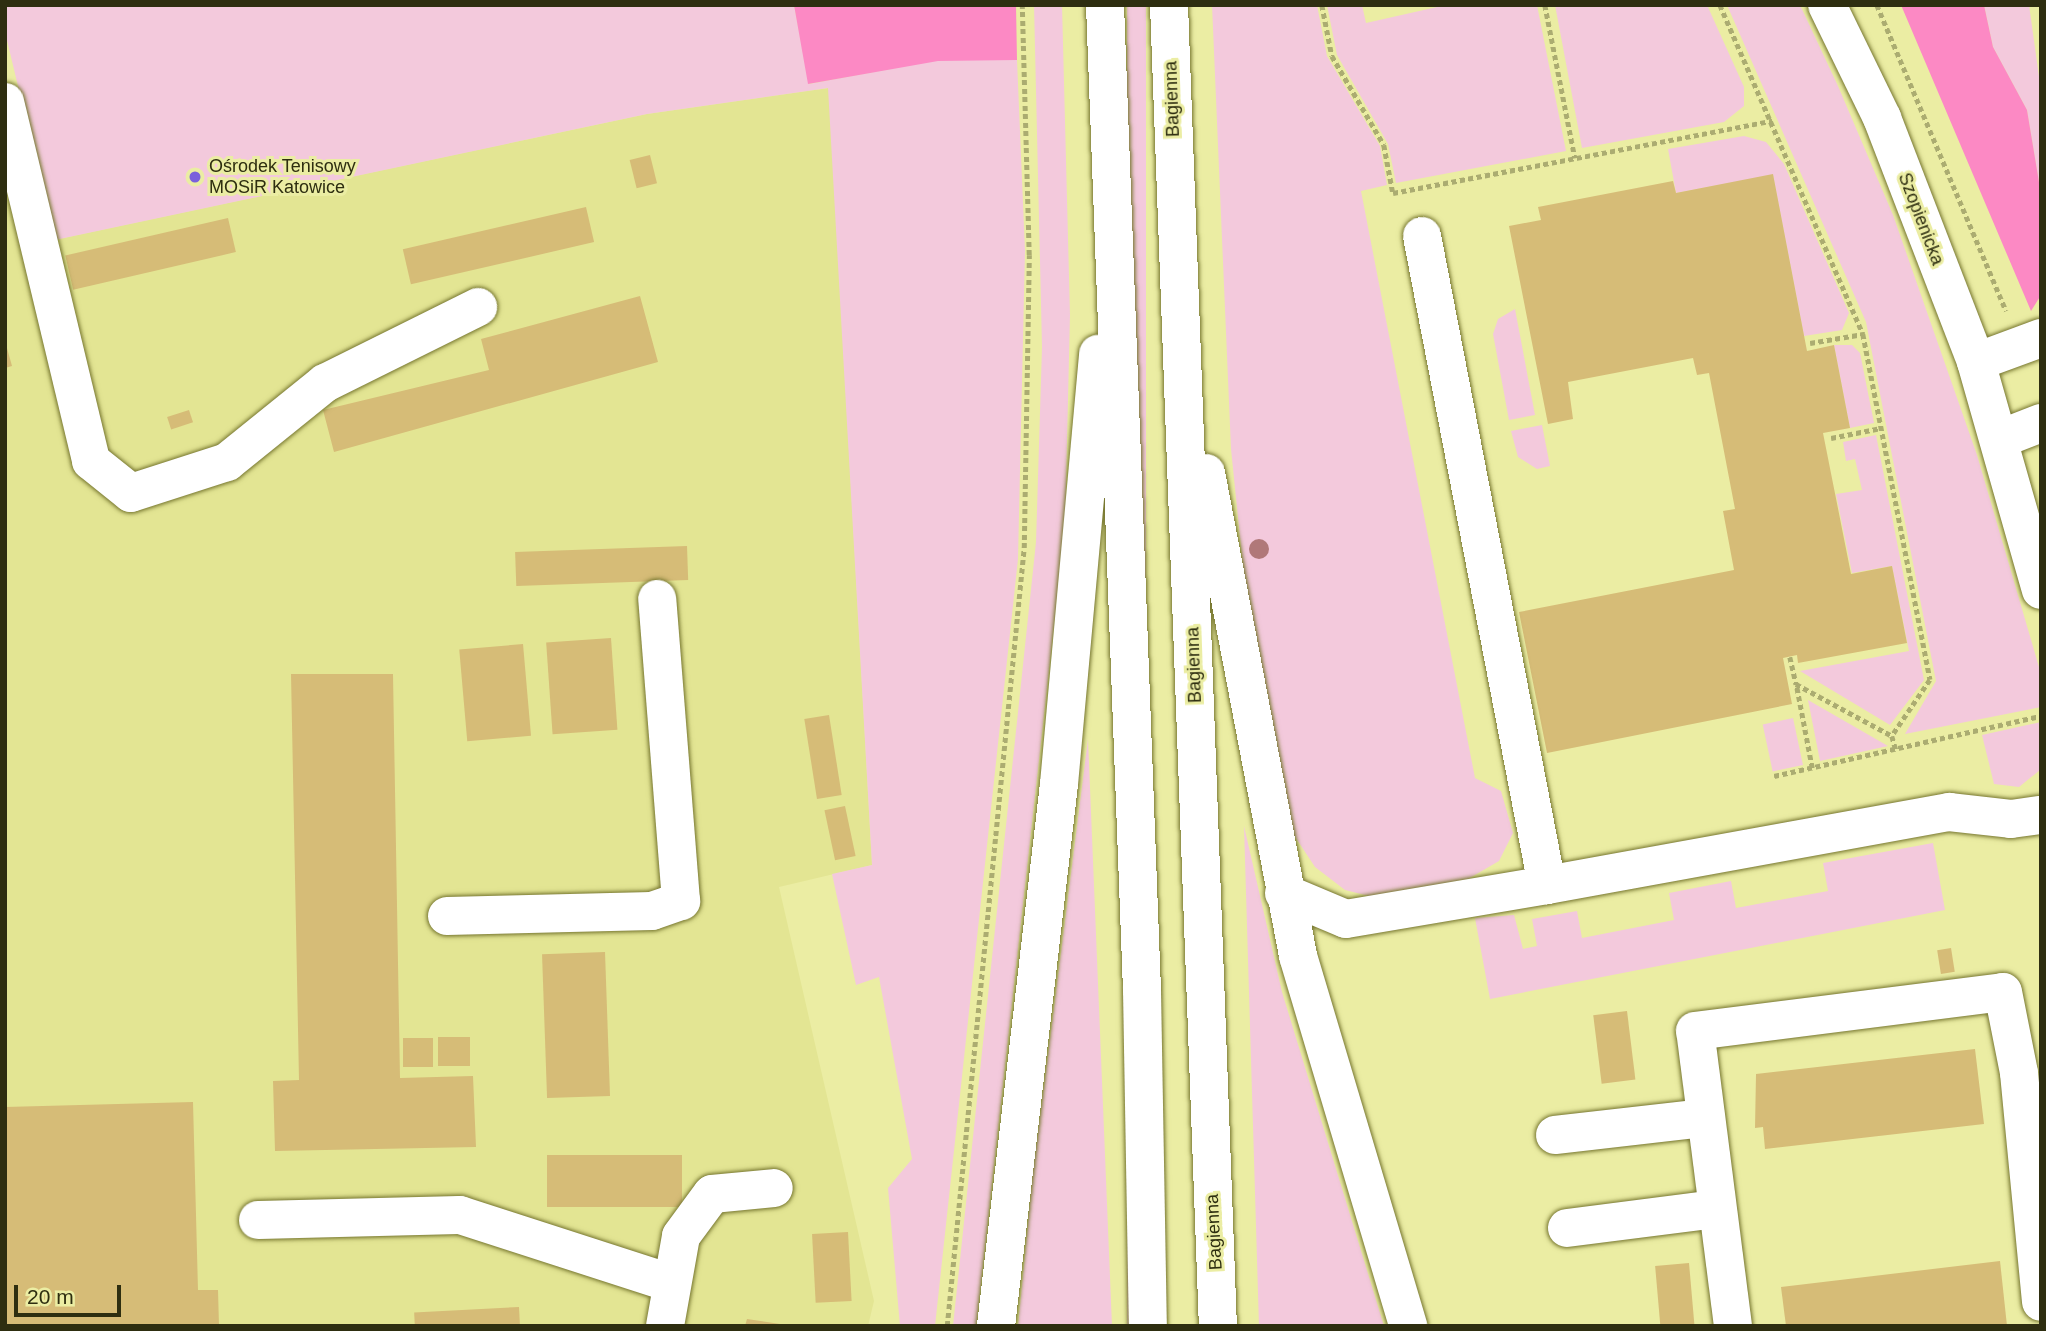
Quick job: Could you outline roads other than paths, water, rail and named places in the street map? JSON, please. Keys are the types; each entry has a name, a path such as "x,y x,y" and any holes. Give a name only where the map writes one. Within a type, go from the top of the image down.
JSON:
{"main road":[{"path":"1105,5 1142,990 1147,1326"},
{"name":"Bagienna","path":"1169,5 1218,1326"},
{"name":"Szopienicka","path":"1827,5 1882,118 1976,362 2041,590"},
{"path":"5,102 18,223 91,461 131,493 227,462 325,383 478,307"},
{"path":"996,1326 1059,785 1112,202"},
{"path":"1422,236 1547,885"},
{"path":"1976,362 2041,338"},
{"path":"1182,340 1284,893 1408,1326"},
{"path":"2000,439 2041,423"},
{"path":"447,916 652,911 681,901 657,600"},
{"path":"1284,893 1346,919 1949,812 2011,819 2041,815"},
{"path":"1733,1326 1715,1209 1695,1031 2003,992 2019,1073 2035,1191 2041,1303"},
{"path":"1555,1135 1705,1118"},
{"path":"665,1326 681,1236 712,1194 774,1188"},
{"path":"1567,1228 1715,1209"},
{"path":"258,1220 460,1215 671,1283"}],"place":[{"name":"Ośrodek Tenisowy MOSiR Katowice","path":"195,177"}]}
